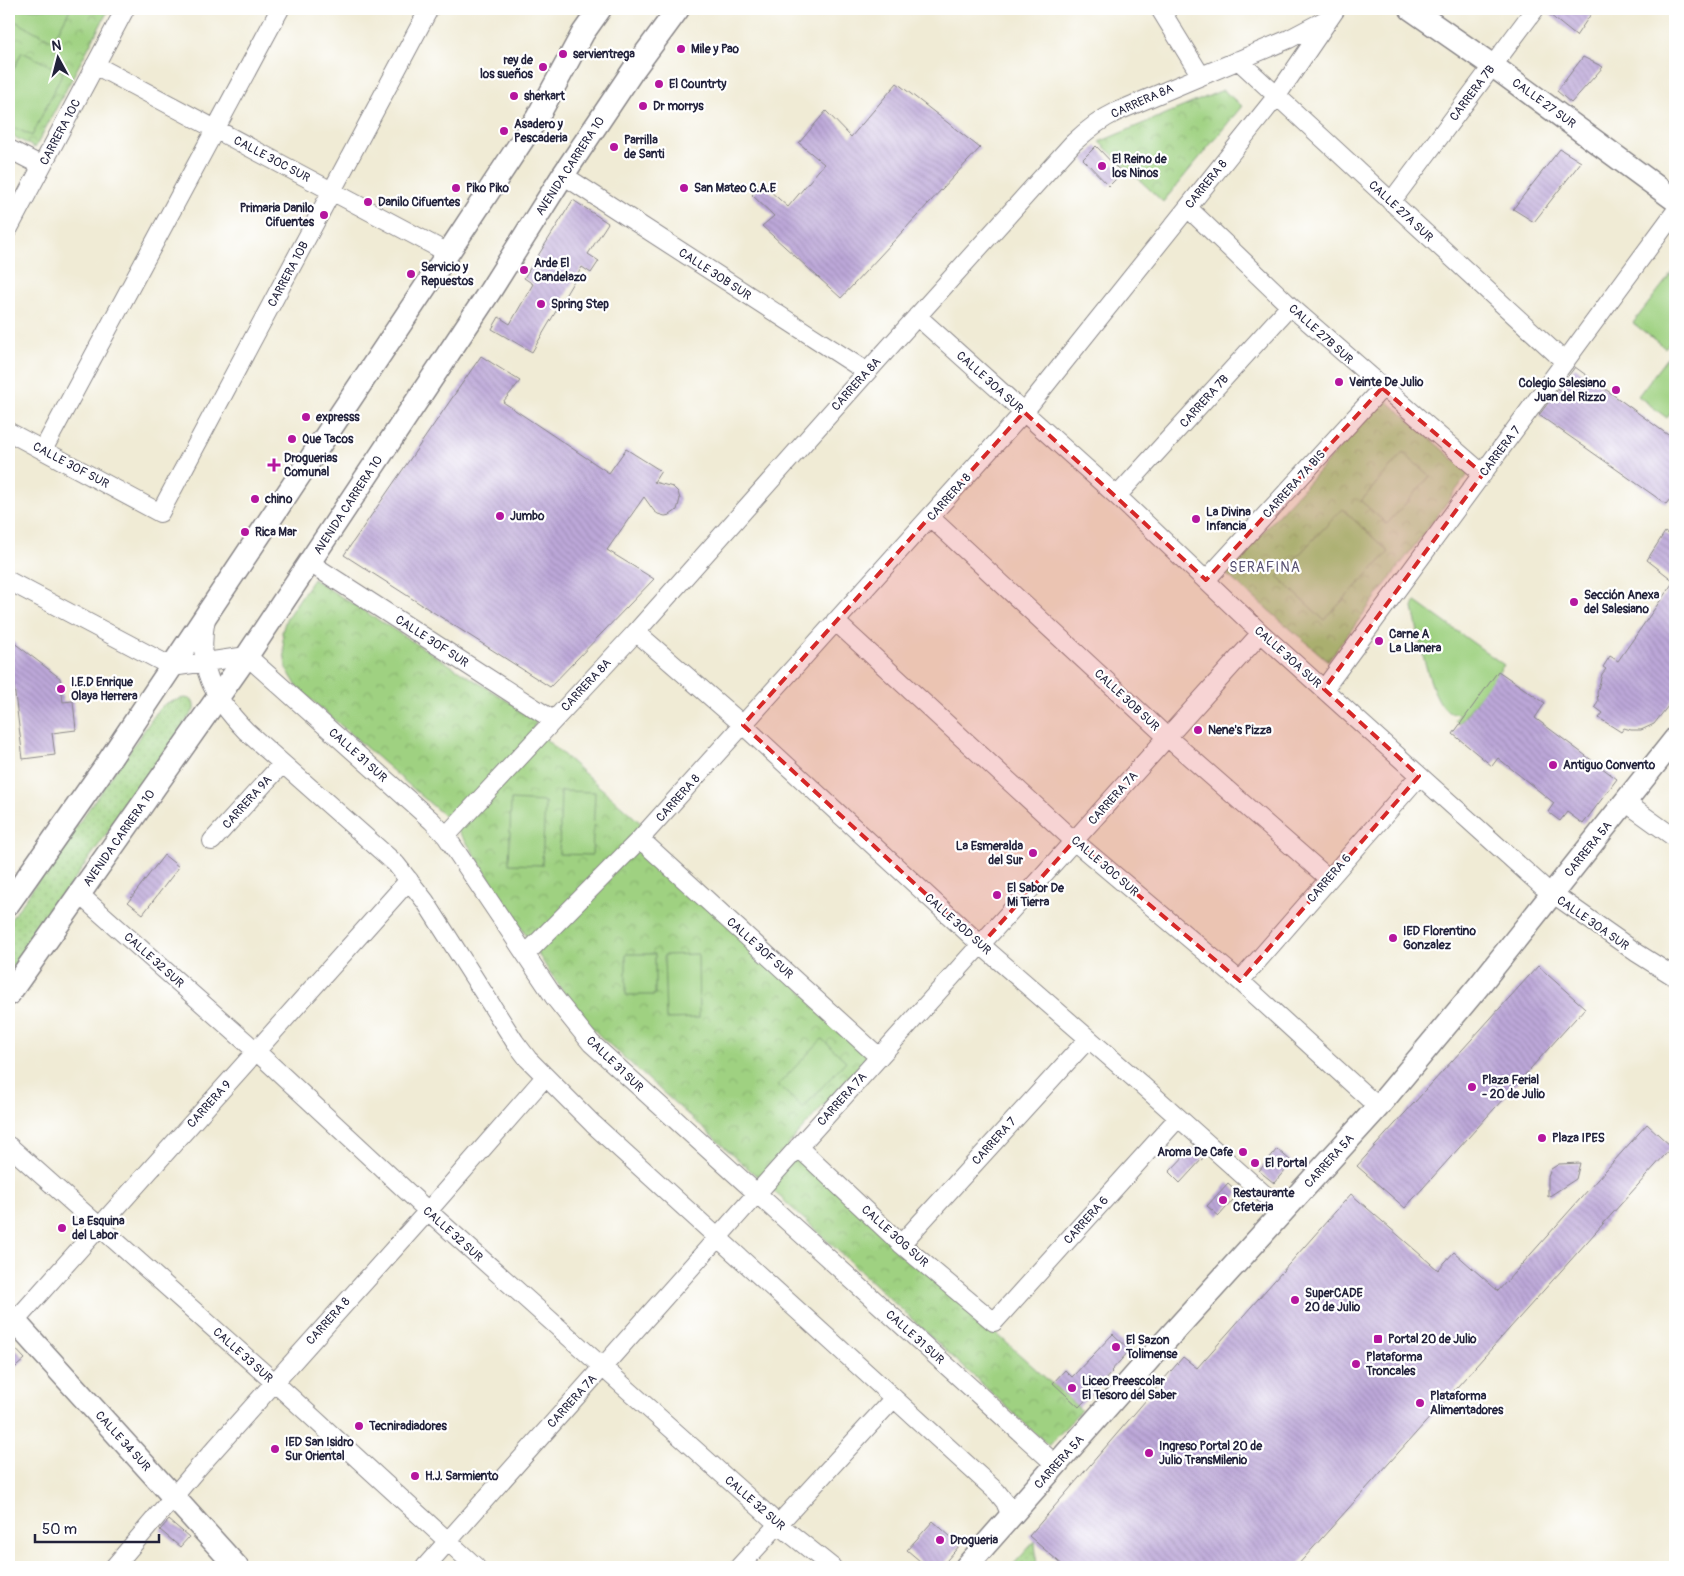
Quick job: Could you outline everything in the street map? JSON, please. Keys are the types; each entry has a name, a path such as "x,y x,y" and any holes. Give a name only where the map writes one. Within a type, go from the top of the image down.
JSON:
{"main road":[{"path":"9,903 104,768 448,253 537,118 583,33 600,9"},
{"name":"AVENIDA CARRERA 10","path":"9,994 247,656 490,291 563,175 634,69 678,9"},
{"name":"CALLE 27 SUR","path":"1411,9 1493,66 1675,200"},
{"name":"CARRERA 5A","path":"966,1567 1378,1107 1478,987 1675,739"},
{"name":"CALLE 34 SUR","path":"11,1321 174,1496 237,1567"}],"street":[{"name":"CARRERA 10C","path":"9,228 125,9"},
{"path":"43,450 280,9"},
{"name":"CARRERA 10B","path":"160,513 429,9"},
{"path":"1160,9 1201,76"},
{"name":"CARRERA 7B","path":"1391,202 1535,9"},
{"name":"CARRERA 8A","path":"446,836 636,632 1073,143 1104,118 1290,39 1332,13"},
{"name":"CARRERA 8","path":"526,954 640,839 931,518 1024,412 1276,97 1332,13"},
{"name":"CALLE 27A SUR","path":"1238,60 1565,362"},
{"name":"CALLE 30C SUR","path":"95,65 448,253"},
{"path":"9,149 42,166"},
{"name":"CALLE 30B SUR","path":"563,175 867,372"},
{"name":"CALLE 27B SUR","path":"1188,208 1290,306 1482,474"},
{"name":"CARRERA 7","path":"1324,689 1675,212"},
{"name":"CARRERA 7B","path":"1117,496 1290,306"},
{"name":"CALLE 30A SUR","path":"917,316 1117,496 1261,633 1551,894 1675,977"},
{"name":"CARRERA 7A BIS","path":"1206,580 1382,388"},
{"name":"CALLE 30F SUR","path":"9,432 160,513"},
{"name":"CALLE 30B SUR","path":"931,518 1167,737 1328,878"},
{"name":"CALLE 30F SUR","path":"310,563 553,720"},
{"path":"9,581 172,667 247,656"},
{"path":"206,616 203,634 204,662 217,698 229,714 246,731 380,848 410,880 515,1042 544,1077 593,1124 997,1492 1005,1502 1011,1516"},
{"name":"CALLE 30C SUR","path":"836,621 1074,841 1240,981 1378,1107"},
{"name":"CALLE 30D SUR","path":"636,632 743,725 981,945 1283,1212"},
{"name":"CARRERA 7A","path":"424,1567 717,1237 1261,633"},
{"name":"CALLE 31 SUR","path":"247,656 432,821 446,836 554,997 591,1043 1056,1465"},
{"name":"CARRERA 9A","path":"212,841 282,764"},
{"name":"CARRERA 6","path":"1240,981 1419,776"},
{"path":"1626,802 1675,838"},
{"name":"CALLE 30F SUR","path":"640,839 879,1057"},
{"name":"CARRERA 9","path":"11,1321 99,1226 410,880"},
{"name":"CALLE 32 SUR","path":"79,894 256,1050 428,1211 778,1524 832,1567"},
{"name":"CARRERA 7","path":"901,1244 1088,1039"},
{"name":"CARRERA 8","path":"114,1567 274,1382 428,1211 544,1077"},
{"name":"CARRERA 6","path":"994,1322 1178,1118"},
{"name":"CALLE 33 SUR","path":"9,1146 274,1382 476,1567"},
{"name":"CALLE 30G SUR","path":"798,1147 901,1244 994,1322"},
{"path":"739,1567 894,1398"}],"highlighted area":[{"path":"1382,388 1483,474 1324,689 1419,776 1240,981 1074,841 981,945 743,725 1024,412 1206,580"}],"green space":[{"path":"9,9 109,9 35,148 9,134"},
{"path":"11,9 70,9 53,41 9,18"},
{"path":"22,52 63,72 32,136 9,125 9,79"},
{"path":"1223,90 1242,106 1163,202 1099,142"},
{"path":"1675,269 1675,335 1665,348 1633,323"},
{"path":"1675,347 1675,408 1667,418 1638,396"},
{"path":"1385,399 1469,473 1328,661 1225,573"},
{"path":"1403,453 1430,476 1387,524 1361,501"},
{"path":"1342,509 1389,552 1324,620 1278,577"},
{"path":"313,579 538,720 533,728 643,825 632,838 870,1053 788,1145 1081,1410 1049,1446 780,1197 601,1037 577,1012 467,843 449,820 298,688 286,668 282,632 286,619"},
{"path":"1415,601 1504,665 1459,724 1455,720 1459,715 1448,711 1441,704 1435,693 1421,647 1413,608"},
{"path":"184,698 191,699 194,704 194,710 9,972 9,922 159,709 166,703"},
{"path":"561,791 595,792 592,855 559,854"},
{"path":"511,800 545,802 542,865 509,864"},
{"path":"626,954 655,954 655,995 626,995"},
{"path":"698,954 699,1018 666,1019 664,955"},
{"path":"822,1039 846,1061 803,1108 778,1085"},
{"path":"1035,1541 1037,1567 1011,1567"}],"building":[{"path":"1545,9 1583,9 1591,14 1576,36 1545,11"},
{"path":"1583,57 1603,67 1571,103 1557,91"},
{"path":"897,83 980,148 841,298 762,226 774,216 752,195 761,183 788,207 824,164 799,143 826,111 851,137"},
{"name":"El Reino de los Ninos","path":"1096,146 1122,173 1109,186 1083,159"},
{"path":"1560,149 1581,162 1534,222 1513,209"},
{"path":"573,200 608,223 588,254 599,261 591,273 582,267 532,352 492,329 499,317 510,324 533,284 524,278"},
{"name":"Jumbo","path":"481,356 520,381 503,402 609,473 626,449 661,471 654,482 673,487 678,492 680,499 677,510 665,516 654,511 644,497 607,550 654,579 550,687 344,555"},
{"path":"1575,367 1675,440 1675,493 1666,504 1539,415"},
{"path":"1665,532 1675,540 1675,697 1654,724 1641,730 1624,728 1621,732 1599,718 1603,713 1595,707 1598,701 1597,693 1602,674 1606,669 1603,667 1610,656 1618,661 1674,581 1647,560"},
{"path":"9,639 60,678 63,702 73,701 76,730 52,733 55,755 23,759 14,686 9,682"},
{"path":"1498,671 1545,703 1535,718 1617,779 1583,824 1567,812 1560,821 1548,812 1554,803 1498,758 1492,766 1453,734"},
{"path":"164,855 179,867 143,914 128,902"},
{"name":"Plaza Ferial - 20 de Julio","path":"1538,966 1585,1008 1405,1208 1357,1166"},
{"name":"Portal 20 de Julio","path":"1647,1124 1672,1147 1296,1567 1065,1567 1029,1536 1183,1357 1197,1368 1351,1194 1438,1270 1454,1252 1498,1291"},
{"path":"1192,1148 1203,1158 1180,1183 1169,1172"},
{"path":"1277,1149 1292,1162 1274,1183 1259,1171"},
{"path":"1580,1163 1576,1179 1548,1197 1548,1177 1551,1169 1559,1164"},
{"name":"Restaurante Cfeteria","path":"1228,1183 1239,1193 1219,1216 1207,1206"},
{"path":"1113,1334 1130,1350 1079,1407 1053,1383 1065,1370 1072,1377"},
{"path":"9,1342 25,1359 9,1373"},
{"path":"169,1520 189,1537 180,1547 160,1530"},
{"path":"933,1521 960,1545 941,1567 927,1567 907,1550"}],"place":[{"name":"Mile y Pao","path":"681,49"},
{"name":"servientrega","path":"563,54"},
{"name":"rey de los sueños","path":"543,67"},
{"name":"El Countrty","path":"659,84"},
{"name":"sherkart","path":"514,96"},
{"name":"Dr morrys","path":"643,106"},
{"name":"Asadero y Pescaderia","path":"504,131"},
{"name":"Parrilla de Santi","path":"614,147"},
{"name":"El Reino de los Ninos","path":"1102,166"},
{"name":"Piko Piko","path":"456,188"},
{"name":"San Mateo C.A.E","path":"684,188"},
{"name":"Danilo Cifuentes","path":"368,202"},
{"name":"Primaria Danilo Cifuentes","path":"324,215"},
{"name":"Arde El Candelazo","path":"524,270"},
{"name":"Servicio y Repuestos","path":"411,274"},
{"name":"Spring Step","path":"541,304"},
{"name":"Veinte De Julio","path":"1339,382"},
{"name":"Colegio Salesiano Juan del Rizzo","path":"1616,390"},
{"name":"expresss","path":"306,417"},
{"name":"Que Tacos","path":"292,439"},
{"name":"Droguerias Comunal","path":"274,465"},
{"name":"chino","path":"255,499"},
{"name":"Jumbo","path":"500,516"},
{"name":"La Divina Infancia","path":"1196,519"},
{"name":"Rica Mar","path":"245,532"},
{"name":"Sección Anexa del Salesiano","path":"1574,602"},
{"name":"Carne A La Llanera","path":"1379,641"},
{"name":"I.E.D Enrique Olaya Herrera","path":"61,689"},
{"name":"Nene's Pizza","path":"1198,730"},
{"name":"Antiguo Convento","path":"1553,765"},
{"name":"La Esmeralda del Sur","path":"1033,853"},
{"name":"El Sabor De Mi Tierra","path":"997,895"},
{"name":"IED Florentino Gonzalez","path":"1393,938"},
{"name":"Plaza Ferial - 20 de Julio","path":"1472,1087"},
{"name":"Plaza IPES","path":"1542,1138"},
{"name":"Aroma De Cafe","path":"1243,1152"},
{"name":"El Portal","path":"1255,1163"},
{"name":"Restaurante Cfeteria","path":"1223,1200"},
{"name":"La Esquina del Labor","path":"62,1228"},
{"name":"SuperCADE 20 de Julio","path":"1295,1300"},
{"name":"Portal 20 de Julio","path":"1378,1339"},
{"name":"El Sazon Tolimense","path":"1116,1347"},
{"name":"Plataforma Troncales","path":"1356,1364"},
{"name":"Liceo Preescolar El Tesoro del Saber","path":"1072,1388"},
{"name":"Plataforma Alimentadores","path":"1420,1403"},
{"name":"Tecniradiadores","path":"359,1426"},
{"name":"IED San Isidro Sur Oriental","path":"275,1449"},
{"name":"Ingreso Portal 20 de Julio TransMilenio","path":"1149,1453"},
{"name":"H.J. Sarmiento","path":"415,1476"},
{"name":"Drogueria","path":"940,1540"}],"district":[{"name":"SERAFINA","path":"1265,567"}]}
